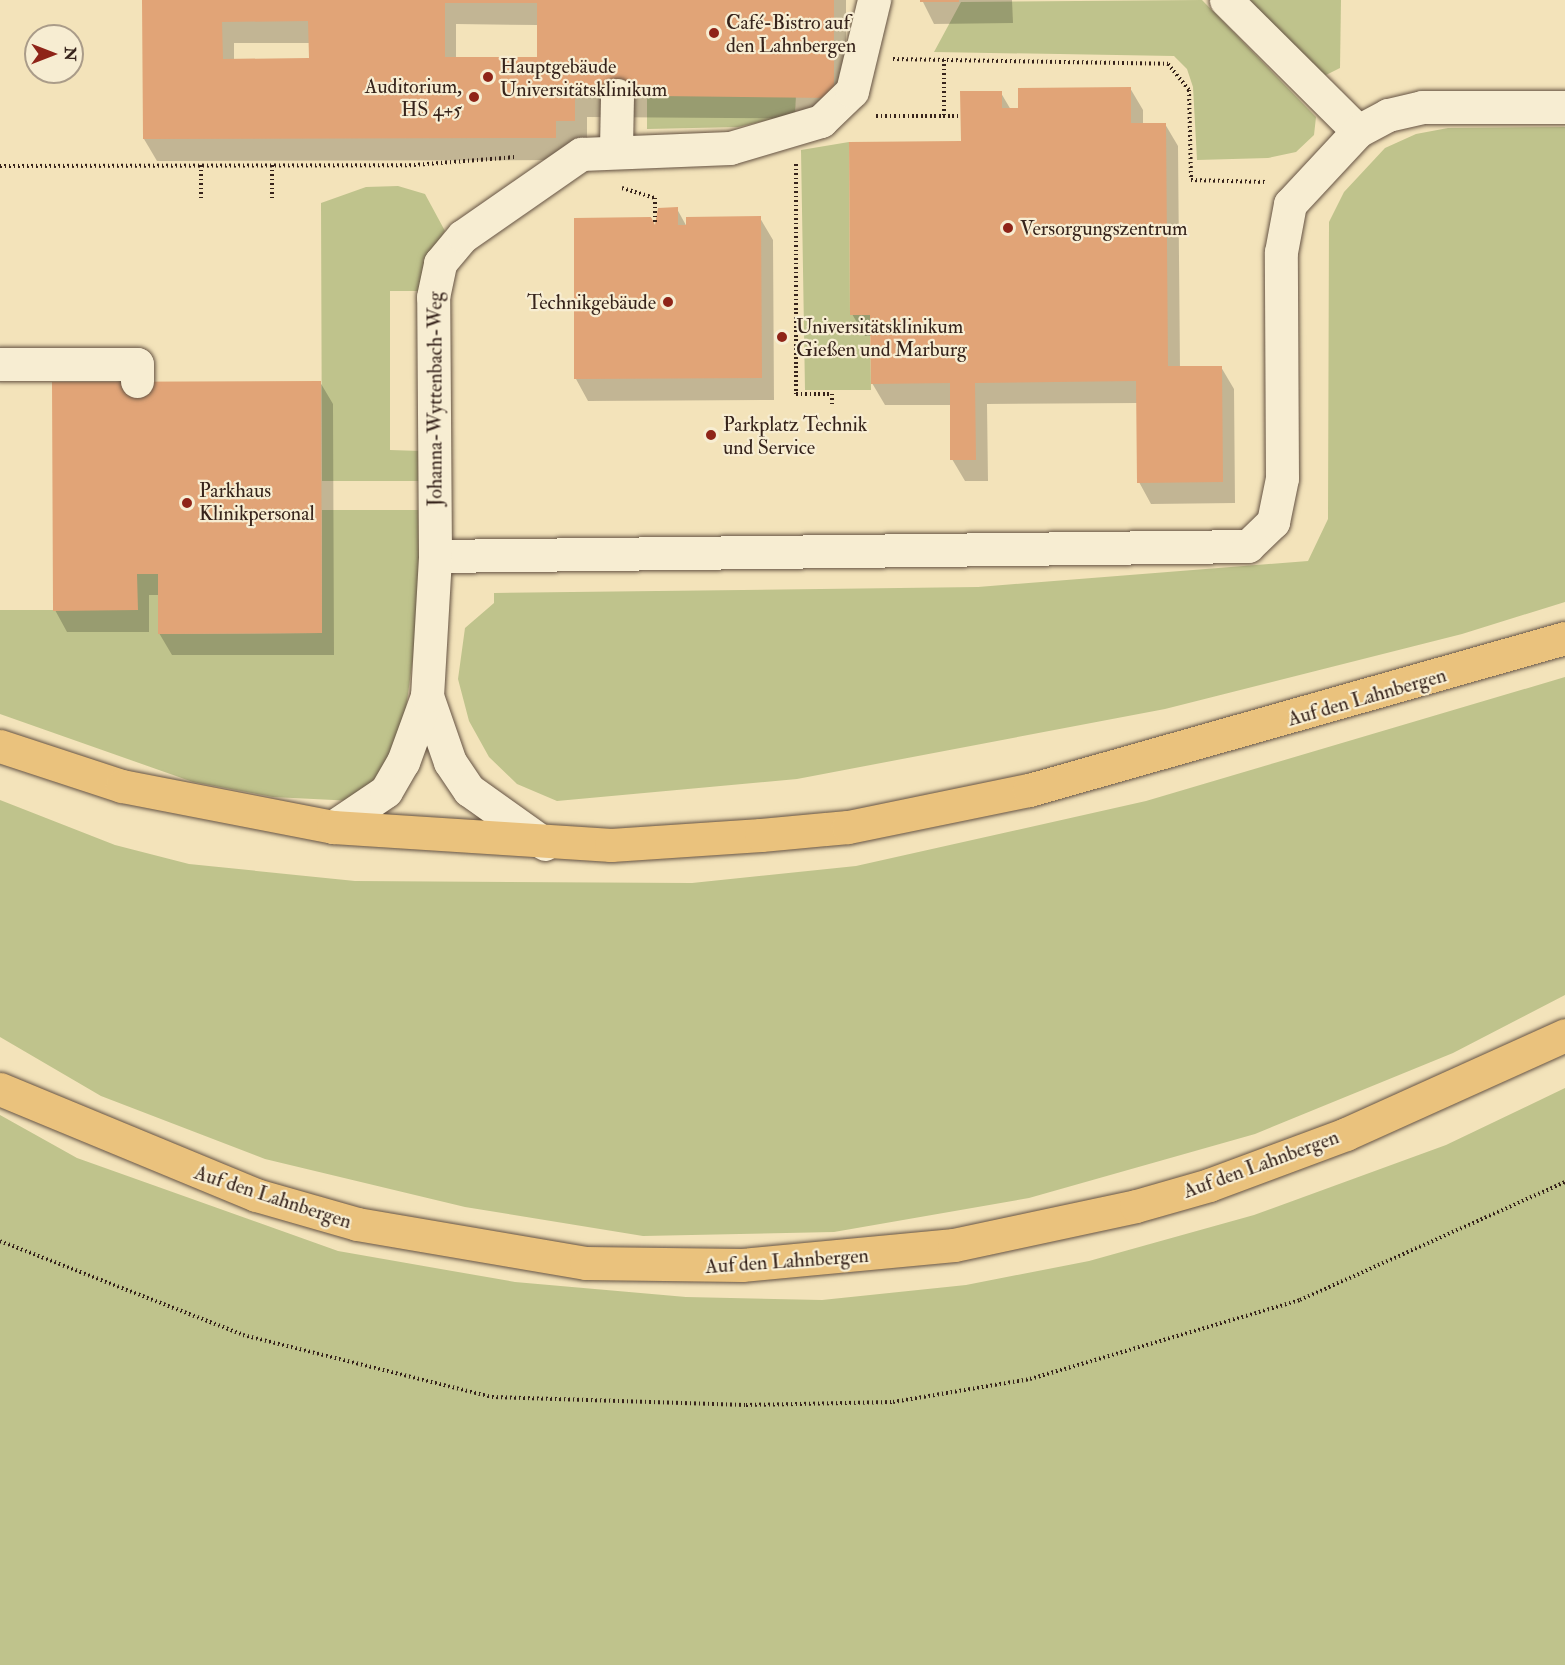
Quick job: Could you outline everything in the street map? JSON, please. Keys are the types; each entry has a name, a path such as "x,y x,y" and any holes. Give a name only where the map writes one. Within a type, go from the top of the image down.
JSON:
{"main road":[{"name":"Auf den Lahnbergen","path":"0,746 122,786 333,827 545,844 761,835 848,827 954,807 1113,769 1565,638"},
{"name":"Auf den Lahnbergen","path":"0,1089 143,1152 313,1214 442,1242 586,1263 721,1266 954,1245 1136,1206 1346,1134 1565,1035"}],"street":[{"name":"Johanna-Wyttenbach-Weg","path":"333,827 386,790 404,762 428,696 435,556 433,297 440,263 463,236 581,154 616,148 730,148 794,134 840,107 862,59 874,0"},
{"path":"1227,0 1358,131"},
{"path":"616,148 617,95"},
{"path":"435,556 1248,546 1273,522 1282,478 1282,226 1290,204 1306,183 1358,131 1388,115 1422,107 1565,107"},
{"path":"0,364 137,364 137,381"},
{"name":"Johanna-Wyttenbach-Weg","path":"428,696 450,762 469,790 545,844"}],"path":[{"path":"862,59 1168,64 1189,90 1191,180 1306,183"},
{"path":"944,60 944,116"},
{"path":"866,116 960,116"},
{"path":"794,134 796,394 831,394 831,404"},
{"path":"0,166 414,165 527,156"},
{"path":"201,165 201,198"},
{"path":"272,165 272,199"},
{"path":"612,186 655,198 655,225"},
{"path":"0,1241 243,1335 492,1397 746,1405 893,1402 1030,1379 1300,1300 1565,1182"}],"green space":[{"path":"1202,0 1316,117 1314,135 1296,152 1268,158 1197,160 1193,87 1187,69 1174,56 934,52 961,2"},
{"path":"1250,0 1341,0 1340,68 1322,77"},
{"path":"647,95 796,95 795,114 738,127 647,129"},
{"path":"1565,127 1565,602 1462,634 1165,709 797,779 557,801 517,784 489,757 469,721 458,679 465,628 494,603 494,593 978,587 1308,561 1328,519 1329,222 1344,192 1385,148 1416,134 1448,128"},
{"path":"849,142 850,314 870,315 871,390 805,390 801,150"},
{"path":"398,186 425,194 445,231 424,263 421,291 390,291 390,450 421,451 421,481 322,481 321,203 366,187"},
{"path":"322,510 421,510 416,636 403,730 397,754 354,801 273,797 193,782 0,714 0,610 137,610 137,574 158,574 158,634 322,633"},
{"path":"1565,677 1565,995 1453,1053 1255,1134 1029,1198 834,1232 643,1236 465,1207 265,1159 101,1096 0,1037 0,800 115,845 189,864 355,881 692,883 856,866 1146,801"},
{"path":"1565,1088 1565,1665 0,1665 0,1115 77,1158 338,1251 515,1282 686,1297 822,1300 966,1285 1089,1261 1254,1215 1446,1145"}],"building":[{"name":"Hauptgebäude Universitätsklinikum","path":"142,0 834,0 834,98 575,95 575,121 556,121 556,138 143,139","holes":["445,3 537,3 537,57 445,57","308,21 309,58 223,59 222,22"]},
{"path":"920,0 959,0 959,2 920,2"},
{"name":"Versorgungszentrum","path":"1131,87 1131,123 1166,123 1168,366 1222,366 1223,482 1137,483 1136,381 975,383 976,460 950,460 950,383 871,384 870,315 850,315 849,142 961,141 960,91 1002,91 1002,108 1018,108 1018,88"},
{"name":"Technikgebäude","path":"678,207 678,225 686,225 686,217 761,216 762,378 574,379 574,218 651,217 655,225 658,208"},
{"name":"Parkhaus Klinikpersonal","path":"321,381 322,633 158,634 158,574 137,574 138,610 53,611 52,382"}],"place":[{"name":"Café-Bistro auf den Lahnbergen","path":"714,33"},
{"name":"Hauptgebäude Universitätsklinikum","path":"488,77"},
{"name":"Auditorium, HS 4+5","path":"474,97"},
{"name":"Versorgungszentrum","path":"1008,228"},
{"name":"Technikgebäude","path":"668,302"},
{"name":"Universitätsklinikum Gießen und Marburg","path":"782,337"},
{"name":"Parkplatz Technik und Service","path":"711,435"},
{"name":"Parkhaus Klinikpersonal","path":"187,503"}]}
